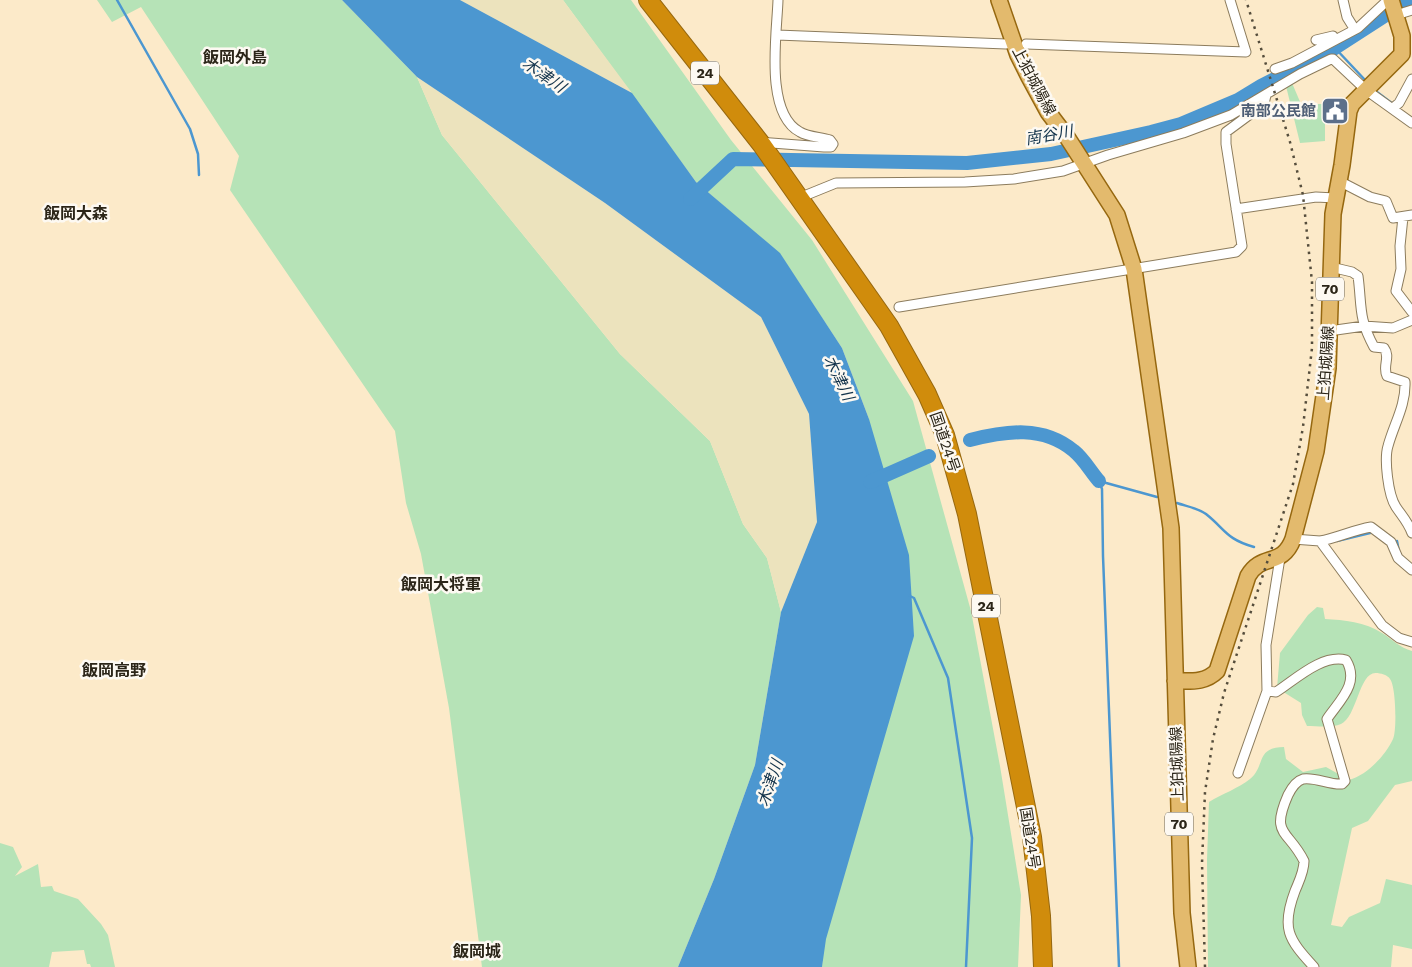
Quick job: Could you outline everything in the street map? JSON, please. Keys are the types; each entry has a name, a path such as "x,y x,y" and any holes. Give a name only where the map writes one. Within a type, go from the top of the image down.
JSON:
{"highway":[{"name":"国道24号","path":"648,0 787,180 888,326 927,394 945,435 967,514 1032,837 1043,967"}],"main road":[{"name":"上狛城陽線","path":"999,0 1022,63 1048,112 1083,160 1117,215 1134,269 1169,497 1182,913 1188,967"},
{"name":"上狛城陽線","path":"1280,558 1288,551 1293,539 1316,451 1328,368 1335,198 1348,111 1352,104 1402,54 1402,36 1390,7"},
{"path":"1175,681 1200,681 1210,678 1217,671 1248,576 1257,564 1280,558"}],"street":[{"path":"760,144 824,147 831,147 832,144 830,140 800,132 788,122 779,104 775,78 778,0"},
{"path":"1026,44 1246,52 1230,0"},
{"path":"1343,0 1347,17 1352,26"},
{"path":"1275,69 1292,63 1358,28 1390,7"},
{"path":"1316,40 1324,39 1390,7 1412,10"},
{"path":"777,35 1006,44"},
{"path":"799,198 836,183 1014,179 1063,171 1083,160 1183,133 1231,115 1300,74 1331,59 1366,90 1393,108 1407,122 1412,123"},
{"path":"1393,108 1399,103 1412,79"},
{"path":"899,307 1236,252 1242,246 1226,144 1226,132 1264,104 1266,95"},
{"path":"1339,181 1370,196 1386,201 1393,218 1408,216 1400,246 1401,268 1396,291 1412,312"},
{"path":"1236,208 1316,196 1335,198"},
{"path":"1331,267 1352,272 1358,276 1360,314 1374,347 1384,348 1386,352 1384,371 1386,376 1405,382 1404,404 1394,427 1386,456 1388,479 1395,506 1407,520 1412,533"},
{"path":"1329,331 1364,326 1393,328 1412,320"},
{"path":"1293,539 1320,541 1341,537 1357,529 1371,527 1391,542 1398,558 1412,570"},
{"path":"1320,541 1382,625 1399,638 1412,642"},
{"path":"1238,773 1267,690 1266,645 1280,558"},
{"path":"1267,690 1276,692 1324,661 1336,657 1346,660 1351,668 1350,687 1327,719 1345,781 1342,784 1336,785 1310,779 1298,781 1291,789 1279,817 1282,832 1304,861 1289,913 1287,927 1290,938 1314,967"}],"green space":[{"path":"97,0 342,0 417,77 442,135 620,354 710,441 743,524 767,558 781,612 755,765 714,879 678,967 482,967 449,708 421,554 406,503 395,431 230,190 239,156 141,7 112,22"},
{"path":"563,0 631,0 731,140 812,240 913,401 971,611 1000,766 1021,895 1018,967 822,967 869,419 842,348 780,254 696,182"},
{"path":"1292,83 1301,104 1325,104 1325,141 1300,143 1286,86"},
{"path":"1317,607 1323,608 1325,619 1369,626 1412,651 1412,781 1395,785 1368,821 1352,828 1331,925 1342,927 1349,917 1380,903 1386,879 1412,885 1412,949 1393,945 1391,967 1208,967 1207,860 1209,802 1250,779 1269,750 1284,747 1286,759 1303,772 1326,767 1349,780 1356,778 1375,764 1393,739 1395,699 1392,683 1386,675 1376,673 1370,675 1346,720 1341,724 1333,726 1307,726 1302,715 1301,703 1277,688 1280,653 1308,615"},
{"path":"0,843 13,847 22,867 15,876 38,864 41,887 52,886 54,891 78,899 101,924 108,935 115,967 91,967 90,964 87,964 84,950 52,952 49,967 0,967"}],"sand":[{"path":"460,0 563,0 632,93"},
{"path":"417,77 605,203 761,317 809,414 817,522 781,612 767,558 743,524 710,441 620,354 442,135"}],"water":[{"name":"木津川","path":"342,0 460,0 632,93 696,182 780,253 842,348 869,419 909,555 914,636 826,939 822,967 678,967 714,879 755,765 781,612 817,522 809,414 761,317 605,203 417,77"}],"waterway":[{"path":"117,0 190,129 198,154 199,175"},
{"name":"南谷川","path":"690,199 733,159 967,163 1051,154 1181,124 1238,100 1335,48 1409,0"},
{"path":"1335,48 1366,81"},
{"path":"1373,89 1393,104"},
{"path":"970,440 997,434 1024,432 1050,437 1078,454 1099,481"},
{"path":"870,482 929,456"},
{"path":"1099,481 1102,489 1119,967"},
{"path":"1099,481 1157,497"},
{"path":"1177,503 1203,512 1227,534 1238,541 1254,547"},
{"path":"1337,541 1370,533"},
{"path":"1397,541 1399,552"},
{"path":"910,596 914,598 948,678 972,838 966,967"}],"railway":[{"path":"1205,967 1202,863 1205,792 1213,739 1224,693 1293,484 1303,427 1312,348 1312,282 1303,195 1290,142 1246,0"}],"place":[{"name":"南部公民館","path":"1335,111"}],"district":[{"name":"飯岡外島","path":"235,57"},
{"name":"飯岡大森","path":"76,213"},
{"name":"飯岡大将軍","path":"441,584"},
{"name":"飯岡高野","path":"114,670"},
{"name":"飯岡城","path":"477,951"}]}
